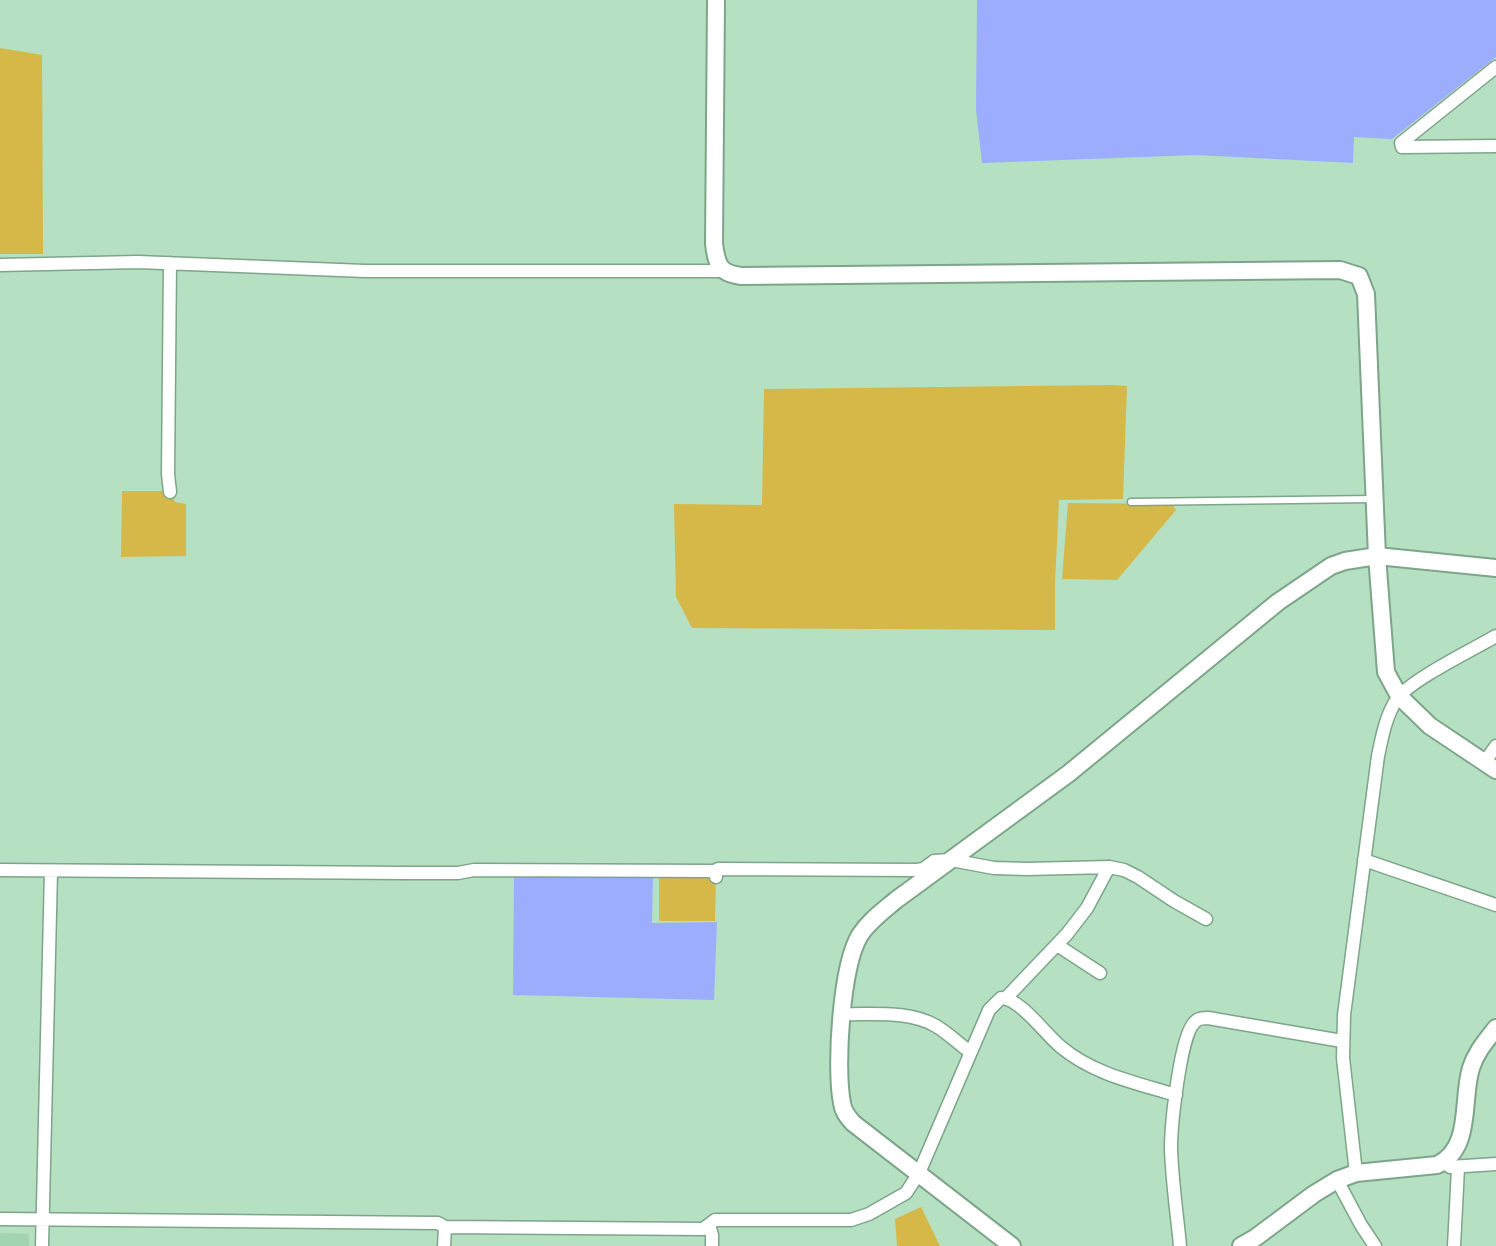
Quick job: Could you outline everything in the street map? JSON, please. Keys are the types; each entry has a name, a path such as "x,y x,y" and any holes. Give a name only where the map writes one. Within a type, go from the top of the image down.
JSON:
{"street":[{"path":"716,0 714,244 716,263 723,271"},
{"path":"1496,67 1401,143 1402,147 1496,146"},
{"path":"170,264 168,474 170,492"},
{"path":"0,265 170,264 365,271 723,271 741,276 1340,270 1359,276 1366,294 1374,499 1384,664 1389,680 1399,696 1430,726 1490,766 1496,746"},
{"path":"1012,1246 853,1123 846,1114 842,1104 841,1084 842,1014 851,953 860,935 873,918 888,906 1068,774 1278,602 1331,566 1345,561 1377,556 1494,570"},
{"path":"1356,1173 1342,1041 1348,976 1378,756 1389,715 1399,696 1423,678 1496,636"},
{"path":"0,870 458,873 474,870 715,874 764,869 917,870 923,869 934,861 951,860 994,868 1109,867 1124,870 1206,919"},
{"path":"1364,860 1496,905"},
{"path":"0,1219 252,1220 438,1223 445,1227 685,1229 703,1229 716,1220 851,1220 869,1214 906,1192 919,1173 989,1010 997,1000 1006,998 1057,945 1086,908 1109,867"},
{"path":"42,1246 51,870"},
{"path":"1057,945 1100,973"},
{"path":"1006,998 1013,1001 1059,1046 1078,1061 1100,1071 1176,1095"},
{"path":"842,1014 914,1017 937,1026 970,1052"},
{"path":"1180,1246 1171,1146 1176,1095 1187,1035 1196,1020 1202,1018 1342,1041"},
{"path":"1437,1165 1447,1160 1457,1147 1464,1122 1471,1069 1478,1051 1496,1028"},
{"path":"1241,1246 1314,1194 1337,1180 1356,1173 1437,1165 1458,1168 1496,1164"},
{"path":"1454,1246 1458,1168"},
{"path":"1337,1180 1375,1246"},
{"path":"709,1225 712,1246"},
{"path":"444,1246 445,1227"}],"lane":[{"path":"1131,502 1374,499"}],"shaded area":[{"path":"977,0 1496,0 1496,57 1392,139 1354,137 1353,163 1196,155 982,163 976,110"},
{"path":"514,877 653,877 652,923 717,922 714,1000 513,995"},
{"path":"0,1233 29,1234 29,1246 0,1246"}],"building":[{"path":"0,48 42,55 43,254 0,254"},
{"path":"1127,386 1123,499 1059,500 1055,630 692,628 676,597 674,504 762,505 764,389"},
{"path":"122,491 164,491 172,496 175,502 186,504 186,556 121,557"},
{"path":"1068,503 1172,504 1176,510 1117,580 1062,579"},
{"path":"659,877 716,877 715,921 659,921"},
{"path":"921,1207 940,1246 897,1246 895,1219"}]}
